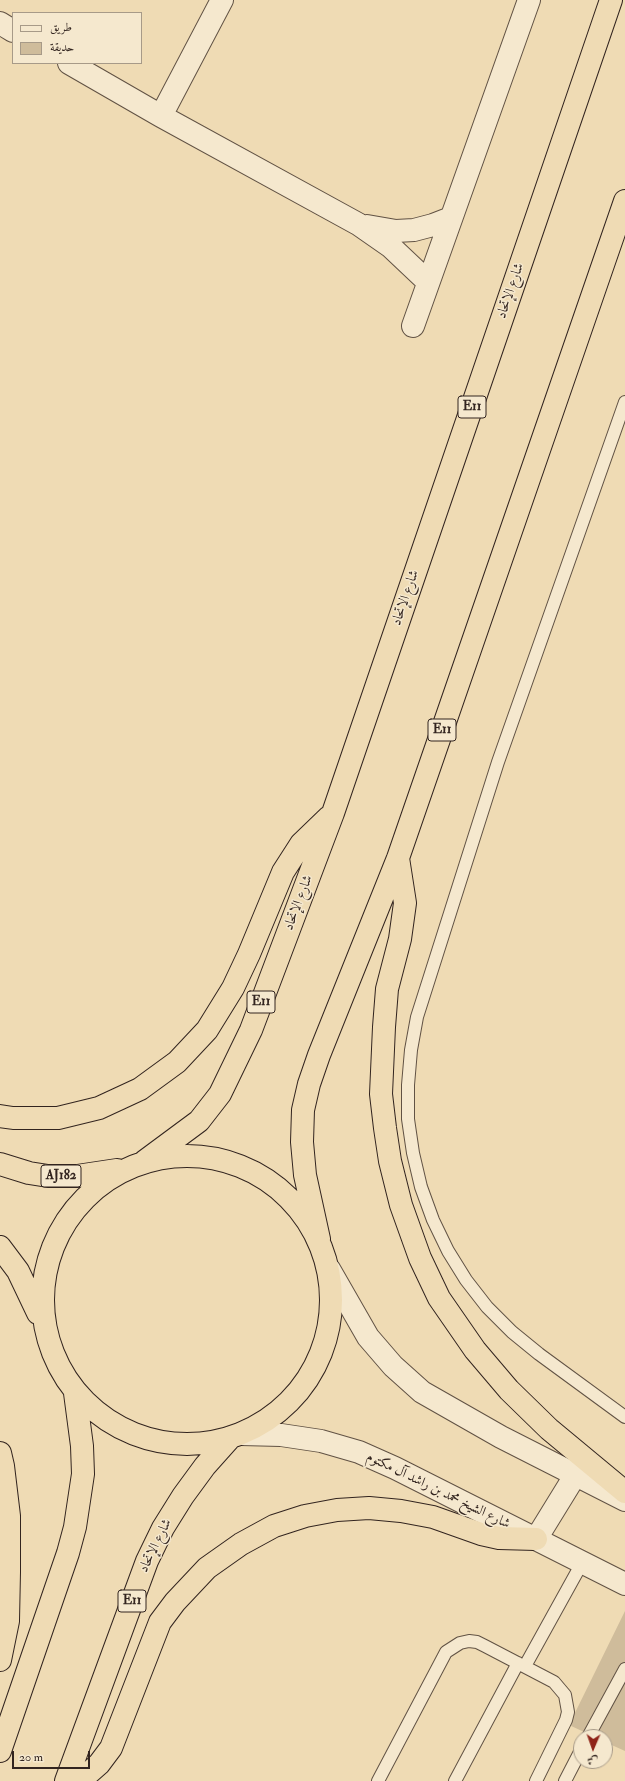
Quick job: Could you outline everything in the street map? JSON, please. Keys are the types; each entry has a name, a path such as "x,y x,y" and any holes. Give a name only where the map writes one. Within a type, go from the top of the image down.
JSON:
{"highway":[{"name":"شارع الإتحاد","path":"145,1161 199,1121 220,1094 251,1030 333,814 611,0"},
{"name":"E11","path":"319,1239 305,1175 302,1142 303,1110 319,1055 398,858 625,202"},
{"path":"0,1116 13,1118 58,1118 99,1108 140,1089 177,1062 207,1030 233,988 250,954 283,872 301,844 333,814"},
{"path":"398,858 404,903 400,939 388,989 384,1027 382,1094 384,1128 390,1161 401,1205 420,1258 439,1298 475,1350 509,1390 549,1429 625,1492"},
{"path":"0,1247 18,1272 33,1300 44,1327 55,1362 75,1393 107,1421 146,1439 188,1444 235,1436 276,1414 300,1390 324,1349 332,1309 329,1269 319,1239 296,1205 265,1178 227,1161 186,1155 145,1161 124,1169 92,1190 67,1218 49,1252 42,1289 44,1327"},
{"name":"AJ182","path":"0,1164 29,1173 48,1176 77,1176 124,1169"},
{"path":"0,1751 68,1553 75,1527 80,1501 83,1467 81,1426 75,1393"},
{"name":"شارع الإتحاد","path":"66,1781 147,1561 163,1528 183,1496 205,1466 235,1436"},
{"path":"0,1453 9,1516 8,1621 0,1660"},
{"path":"76,1781 83,1778 99,1764 112,1748 160,1622 175,1602 207,1568 241,1544 274,1526 304,1516 337,1510 369,1508 401,1510 433,1517 481,1534 499,1538 536,1539"}],"street":[{"path":"161,116 222,0"},
{"path":"413,326 529,0"},
{"path":"0,23 12,30"},
{"path":"71,64 161,116 358,224 391,247 428,282"},
{"path":"358,224 376,229 396,231 414,230 451,218"},
{"path":"329,1269 368,1337 393,1366 422,1392 501,1437 625,1500"},
{"name":"شارع الشيخ محمد بن راشد آل مكتوم","path":"235,1436 281,1435 321,1440 359,1452 395,1468 625,1584"},
{"path":"536,1539 576,1474"}],"lane":[{"path":"625,402 498,762 417,1017 411,1050 408,1085 408,1119 413,1154 421,1187 433,1220 448,1251 466,1280 487,1307 512,1332 539,1354 625,1417"},
{"path":"455,1781 582,1563"},
{"path":"378,1781 441,1659 452,1646 469,1641 477,1642 554,1682 565,1695 568,1703 566,1720 536,1781"},
{"path":"592,1729 625,1669"},
{"path":"564,1781 573,1765"}],"green space":[{"path":"625,1611 625,1751 613,1746 613,1729 578,1729 569,1725"}]}
